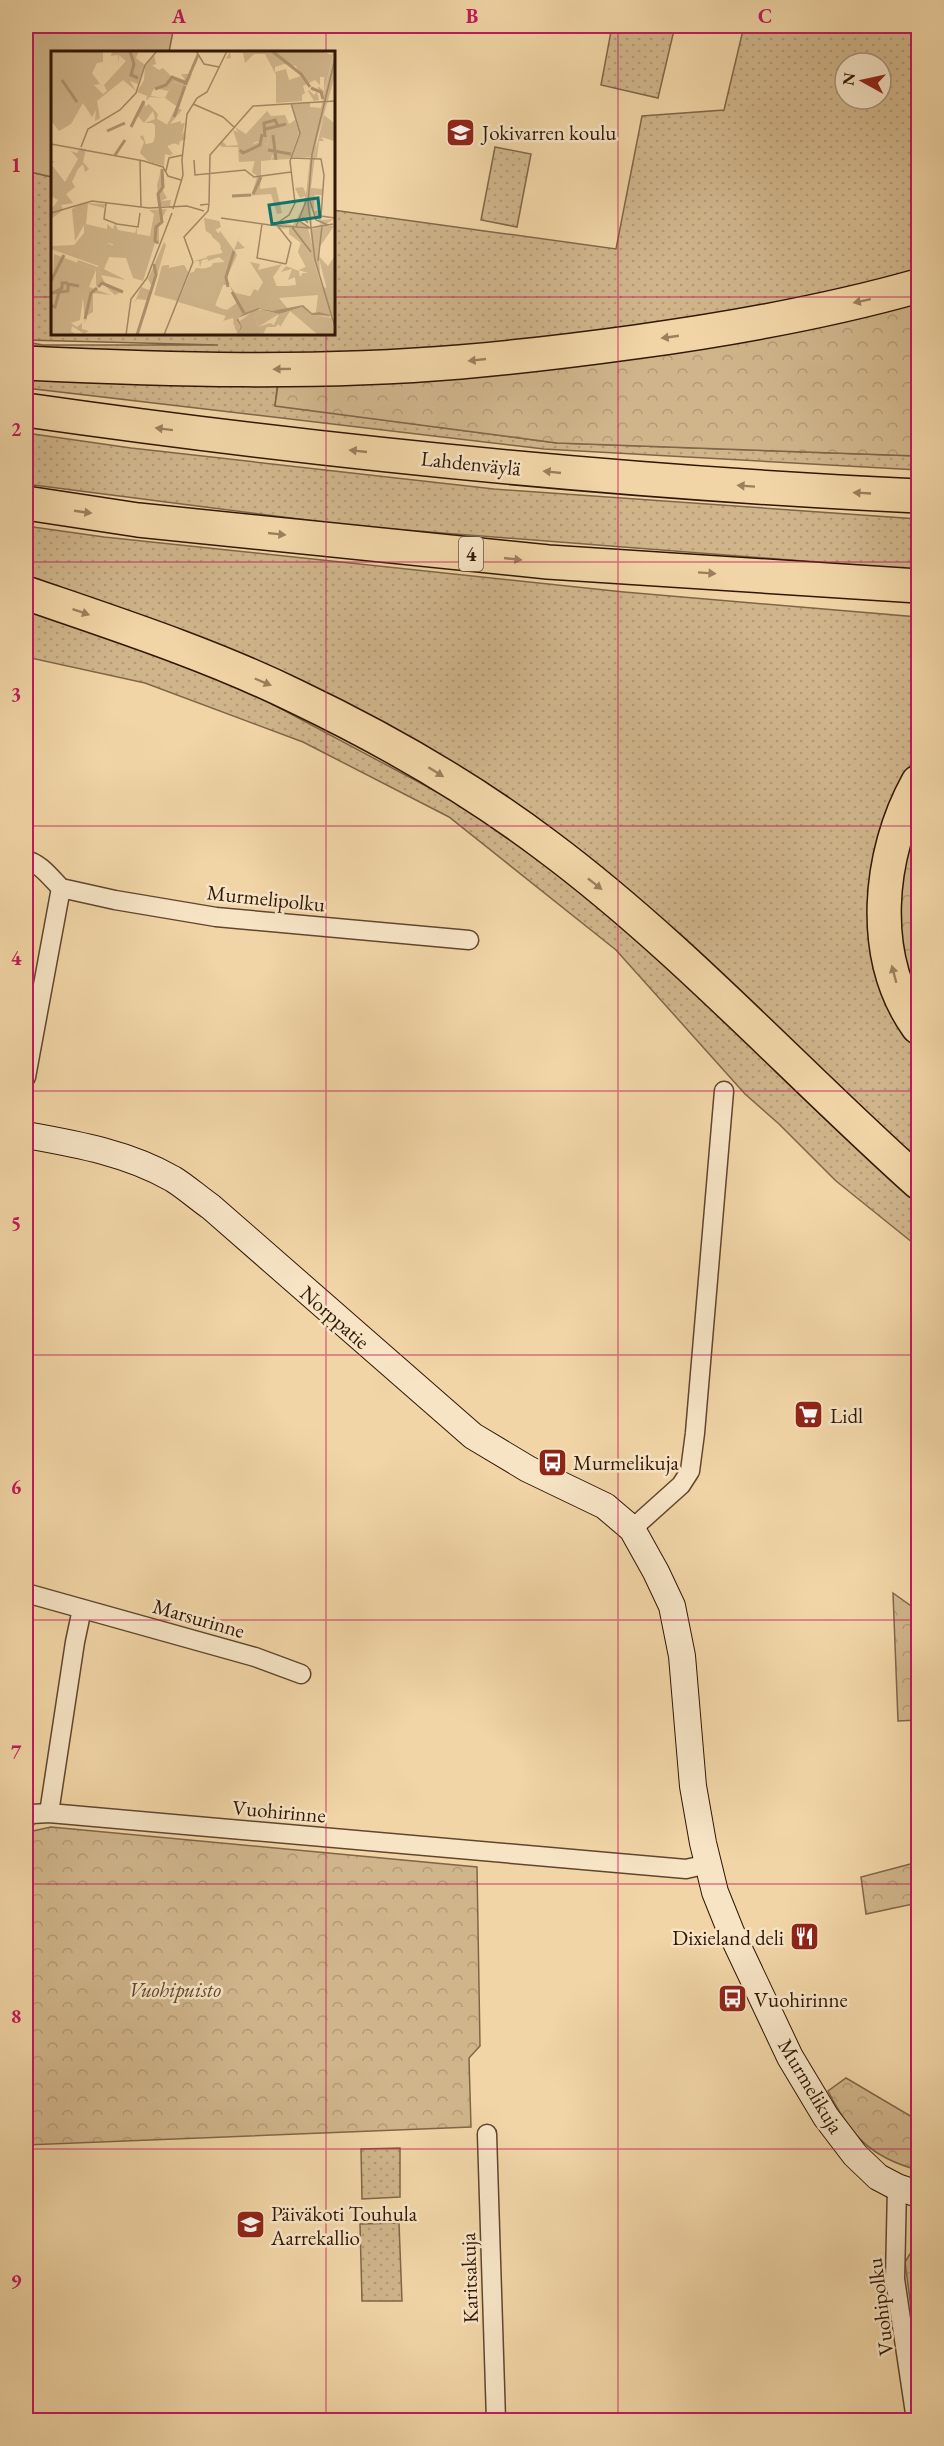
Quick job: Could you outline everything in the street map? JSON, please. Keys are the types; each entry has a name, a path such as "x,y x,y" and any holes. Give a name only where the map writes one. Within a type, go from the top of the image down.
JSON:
{"highway":[{"path":"26,363 242,370 459,362 698,333 874,299 918,286"},
{"name":"Lahdenväylä","path":"26,410 159,429 557,472 805,491 918,496"},
{"name":"4","path":"26,503 138,520 548,562 918,586"},
{"path":"26,593 229,667 294,695 424,764 479,798 547,846 616,901 918,1182"},
{"path":"918,782 893,845 886,885 885,917 888,954 897,985 918,1027"}],"street":[{"path":"26,860 31,861 61,888 26,1077"},
{"name":"Murmelipolku","path":"61,888 115,900 216,917 469,940"},
{"path":"632,1529 681,1485 690,1471 724,1091"},
{"name":"Norppatie","path":"26,1135 83,1145 127,1157 173,1180 211,1207 473,1436 528,1469 605,1506 632,1529"},
{"name":"Murmelikuja","path":"632,1529 657,1572 672,1606 682,1656 693,1786 715,1892 731,1932 790,2056 826,2117 855,2155 878,2177 908,2191"},
{"name":"Marsurinne","path":"26,1593 255,1657 301,1674"},
{"path":"49,1813 82,1608"},
{"name":"Vuohirinne","path":"26,1818 32,1814 49,1813 686,1869 708,1864"},
{"name":"Karitsakuja","path":"487,2134 496,2421"},
{"name":"Vuohipolku","path":"908,2191 895,2279 916,2421"}],"green space":[{"path":"26,26 174,26 169,51 51,51 51,177 26,171"},
{"path":"612,26 675,26 658,98 601,85"},
{"path":"744,26 918,26 918,271 719,316 543,342 365,356 26,351 26,342 43,345 218,345 26,340 26,171 51,177 51,334 334,334 334,210 616,249 642,116 724,110"},
{"path":"495,147 531,154 517,227 481,220"},
{"path":"918,300 918,456 557,443 275,406 278,385"},
{"path":"26,374 278,380 275,405 557,443 918,456 918,470 544,449 26,388"},
{"path":"26,433 131,448 494,489 918,519 918,570 353,526 26,484"},
{"path":"26,526 104,537 624,592 918,617 918,762 895,805 894,1018 918,1054 918,1167 422,751 26,583"},
{"path":"26,608 110,636 240,687 488,819 580,890 668,966 918,1199 918,1247 836,1181 779,1124 745,1094 616,950 449,817 303,742 145,683 26,657"},
{"path":"918,814 918,1001 909,986 899,924 902,865"},
{"path":"893,1593 918,1611 918,1720 898,1721"},
{"name":"Vuohipuisto","path":"51,1827 477,1867 480,2046 469,2058 471,2127 26,2145 26,1837 33,1831"},
{"path":"918,1862 918,1903 866,1914 861,1877"},
{"path":"846,2078 912,2117 918,2118 918,2170 901,2165 874,2151 854,2132 828,2091"},
{"path":"400,2148 400,2197 362,2199 361,2149"},
{"path":"399,2223 402,2301 362,2301 360,2224"},
{"path":"918,2241 918,2347 905,2262"}],"place":[{"name":"Jokivarren koulu","path":"461,132"},
{"name":"Lidl","path":"809,1415"},
{"name":"Murmelikuja","path":"552,1462"},
{"name":"Dixieland deli","path":"805,1937"},
{"name":"Vuohirinne","path":"733,1999"},
{"name":"Päiväkoti Touhula Aarrekallio","path":"250,2225"}]}
